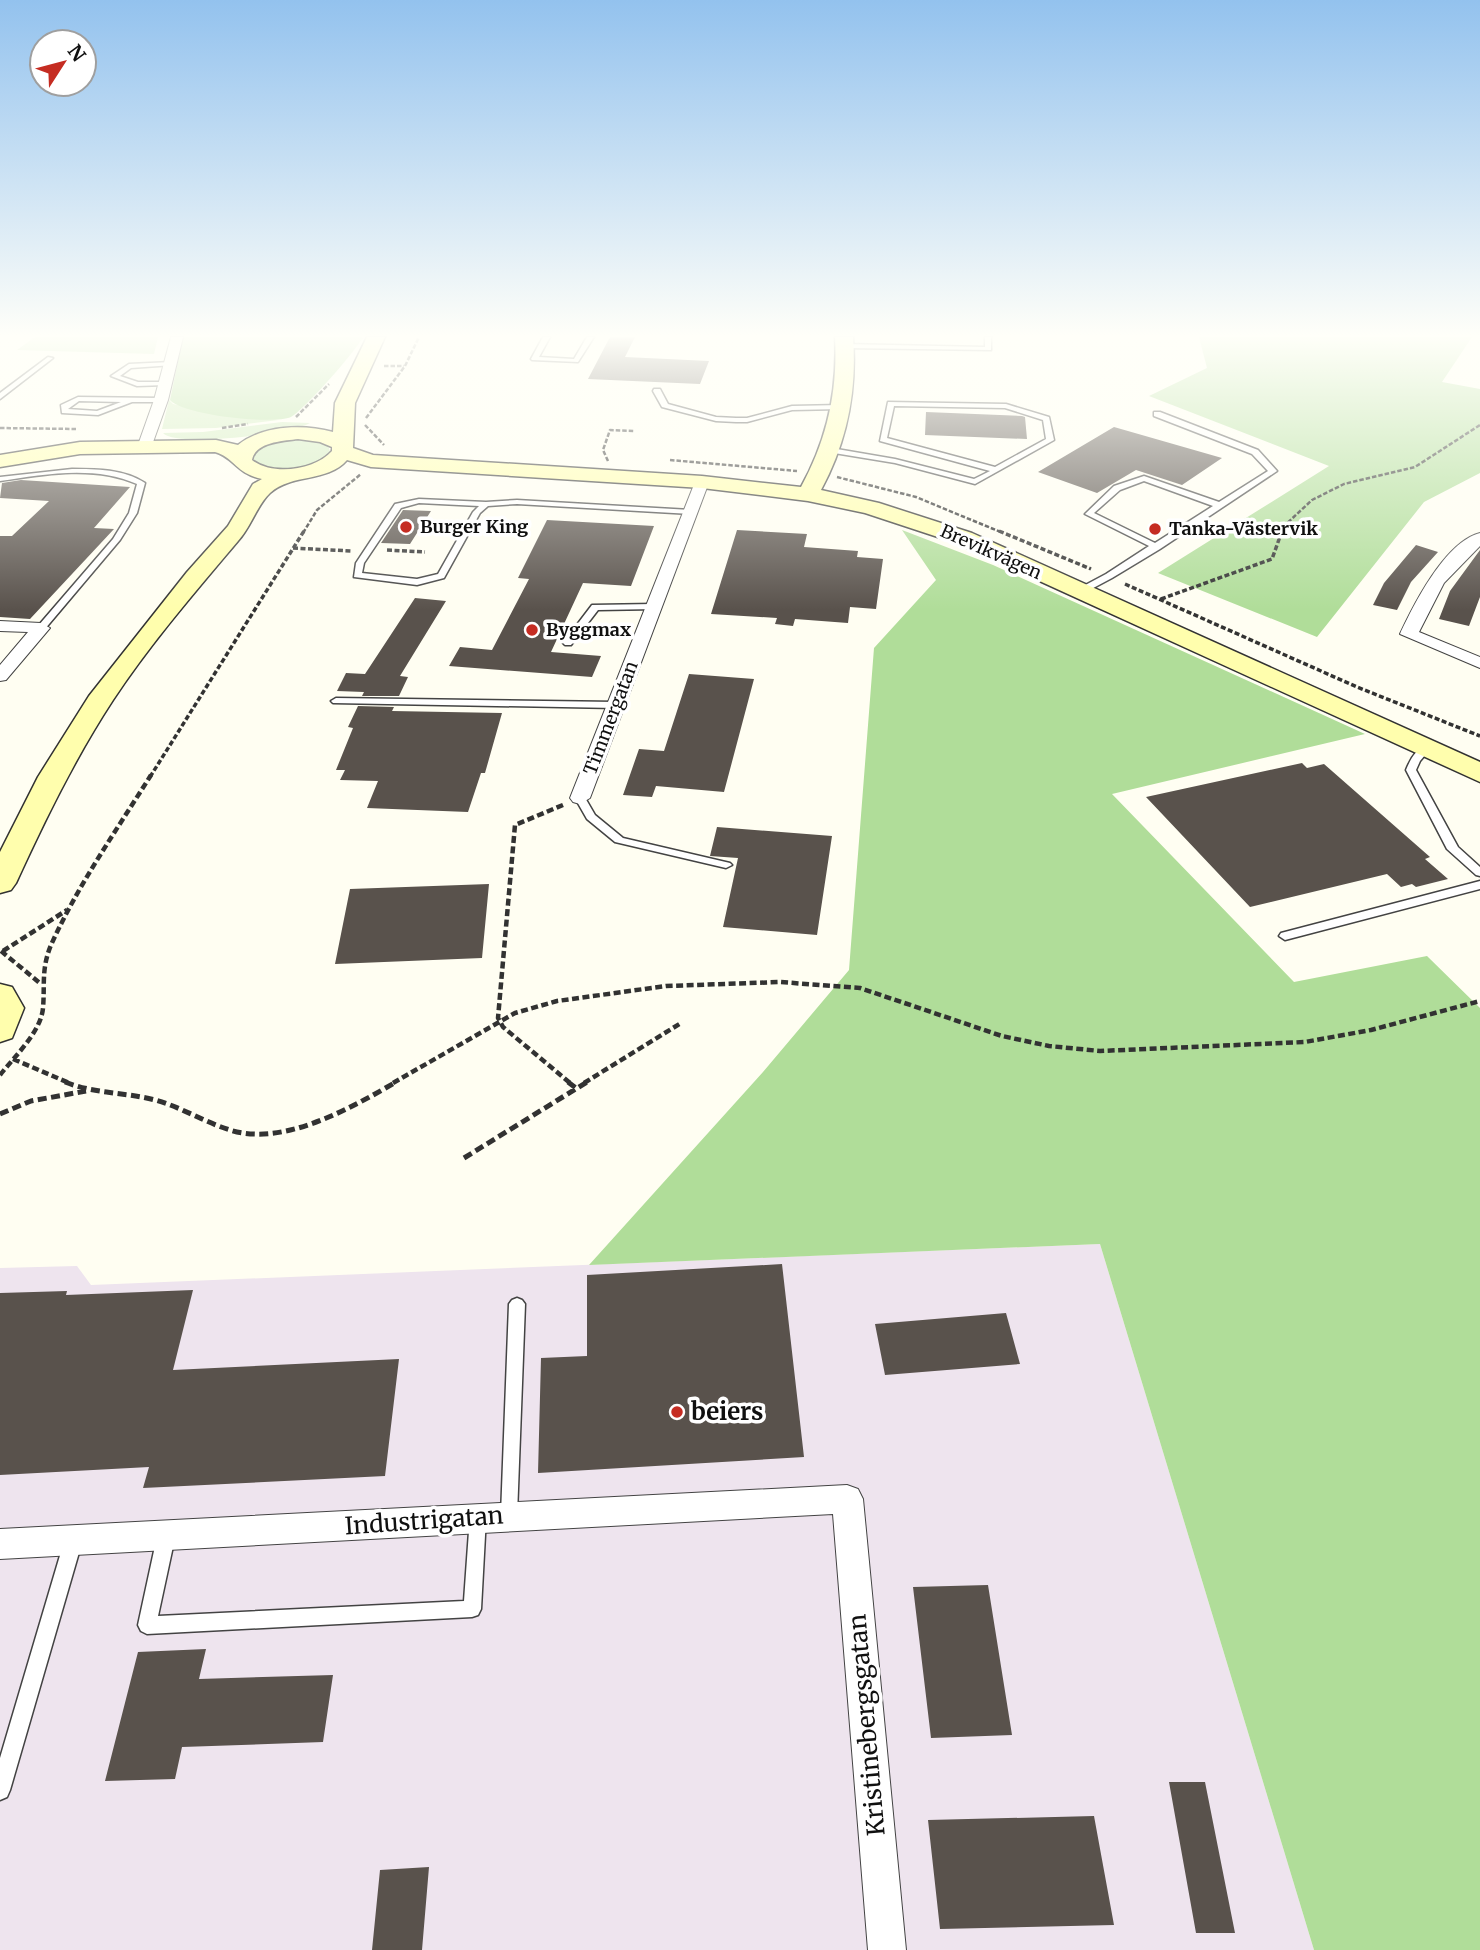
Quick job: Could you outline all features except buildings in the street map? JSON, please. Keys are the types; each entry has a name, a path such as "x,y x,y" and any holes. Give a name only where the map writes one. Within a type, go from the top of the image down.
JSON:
{"main road":[{"path":"195,577 233,503 240,459 251,444 300,428"},
{"path":"0,883 52,778 102,696 195,577 237,529 261,489 295,474 331,464 342,448 343,428"},
{"path":"808,494 831,450 836,428"},
{"name":"Brevikvägen","path":"172,445 290,430 325,436 368,465"},
{"path":"0,461 68,449 172,445"},
{"name":"Brevikvägen","path":"172,445 216,446 231,450 256,471 295,474 368,465 465,466 702,482 808,494 871,508 942,529 1480,773"},
{"path":"0,995 7,1008 7,1044"}],"street":[{"path":"145,445 151,428"},
{"name":"Timmergatan","path":"580,798 702,482"},
{"path":"1480,538 1441,573 1427,594 1409,634 1480,663"},
{"path":"0,626 41,628"},
{"path":"0,676 41,628"},
{"name":"Industrigatan","path":"0,1544 847,1499"},
{"name":"Kristinebergsgatan","path":"847,1499 887,1950"}],"lane":[{"path":"886,428 883,439 996,470"},
{"path":"831,450 895,461 975,482 1049,440 1047,428"},
{"path":"1079,592 1157,547 1273,471 1255,452 1193,428"},
{"path":"0,479 34,473 75,472 127,474 141,483 132,513 116,540 41,628"},
{"path":"1157,547 1089,514 1117,488 1144,478 1221,506"},
{"path":"486,504 477,512 441,576 417,582 357,575 360,563 398,506 419,501 486,504 517,502 691,512"},
{"path":"568,643 595,607 654,607"},
{"path":"335,701 616,705"},
{"path":"1426,748 1415,760 1411,770 1453,849 1480,873"},
{"path":"580,798 591,817 619,840 726,865"},
{"path":"1285,936 1480,885"},
{"path":"509,1515 517,1304"},
{"path":"166,1537 147,1625 471,1609 478,1517"},
{"path":"0,1790 73,1541"}],"path":[{"path":"0,428 88,430"},
{"path":"0,1075 7,1044 38,1024 43,1009 41,984 49,950 67,910 317,510 348,486 385,443 368,428"},
{"path":"1160,599 1177,591 1243,572 1272,559 1283,527 1312,500 1344,484 1415,467 1475,428"},
{"path":"608,475 612,466 603,450 610,430 634,431"},
{"path":"576,1088 503,1027 498,1018 515,825 580,798"},
{"path":"1,951 67,910"},
{"path":"1,951 12,955 32,982 41,984"},
{"path":"0,1114 31,1101 87,1091 154,1100 232,1131 271,1135 292,1131 372,1096 487,1028 498,1018 551,1002 661,987 802,982 841,985 896,997 979,1029 1017,1039 1073,1049 1117,1051 1306,1042 1480,1001"},
{"path":"464,1158 681,1023"},
{"path":"7,1044 87,1091"}],"shaded area":[{"path":"1100,1244 1314,1950 0,1950 0,1268 77,1266 91,1285"}],"green space":[{"path":"235,428 294,428 259,435 211,439 173,437 163,433"},
{"path":"1231,428 1480,428 1480,473 1424,502 1317,637 1158,573 1329,466"},
{"path":"305,438 327,443 331,454 303,467 282,470 272,469 254,461 254,453 266,445"},
{"path":"902,530 993,565 1365,734 1112,794 1294,982 1427,956 1480,1008 1480,1950 1314,1950 1100,1244 589,1265 763,1072 849,970 874,648 936,580"}],"place":[{"name":"Burger King","path":"406,527"},
{"name":"Tanka-Västervik","path":"1155,529"},
{"name":"Byggmax","path":"532,630"},
{"name":"beiers","path":"677,1412"}]}
